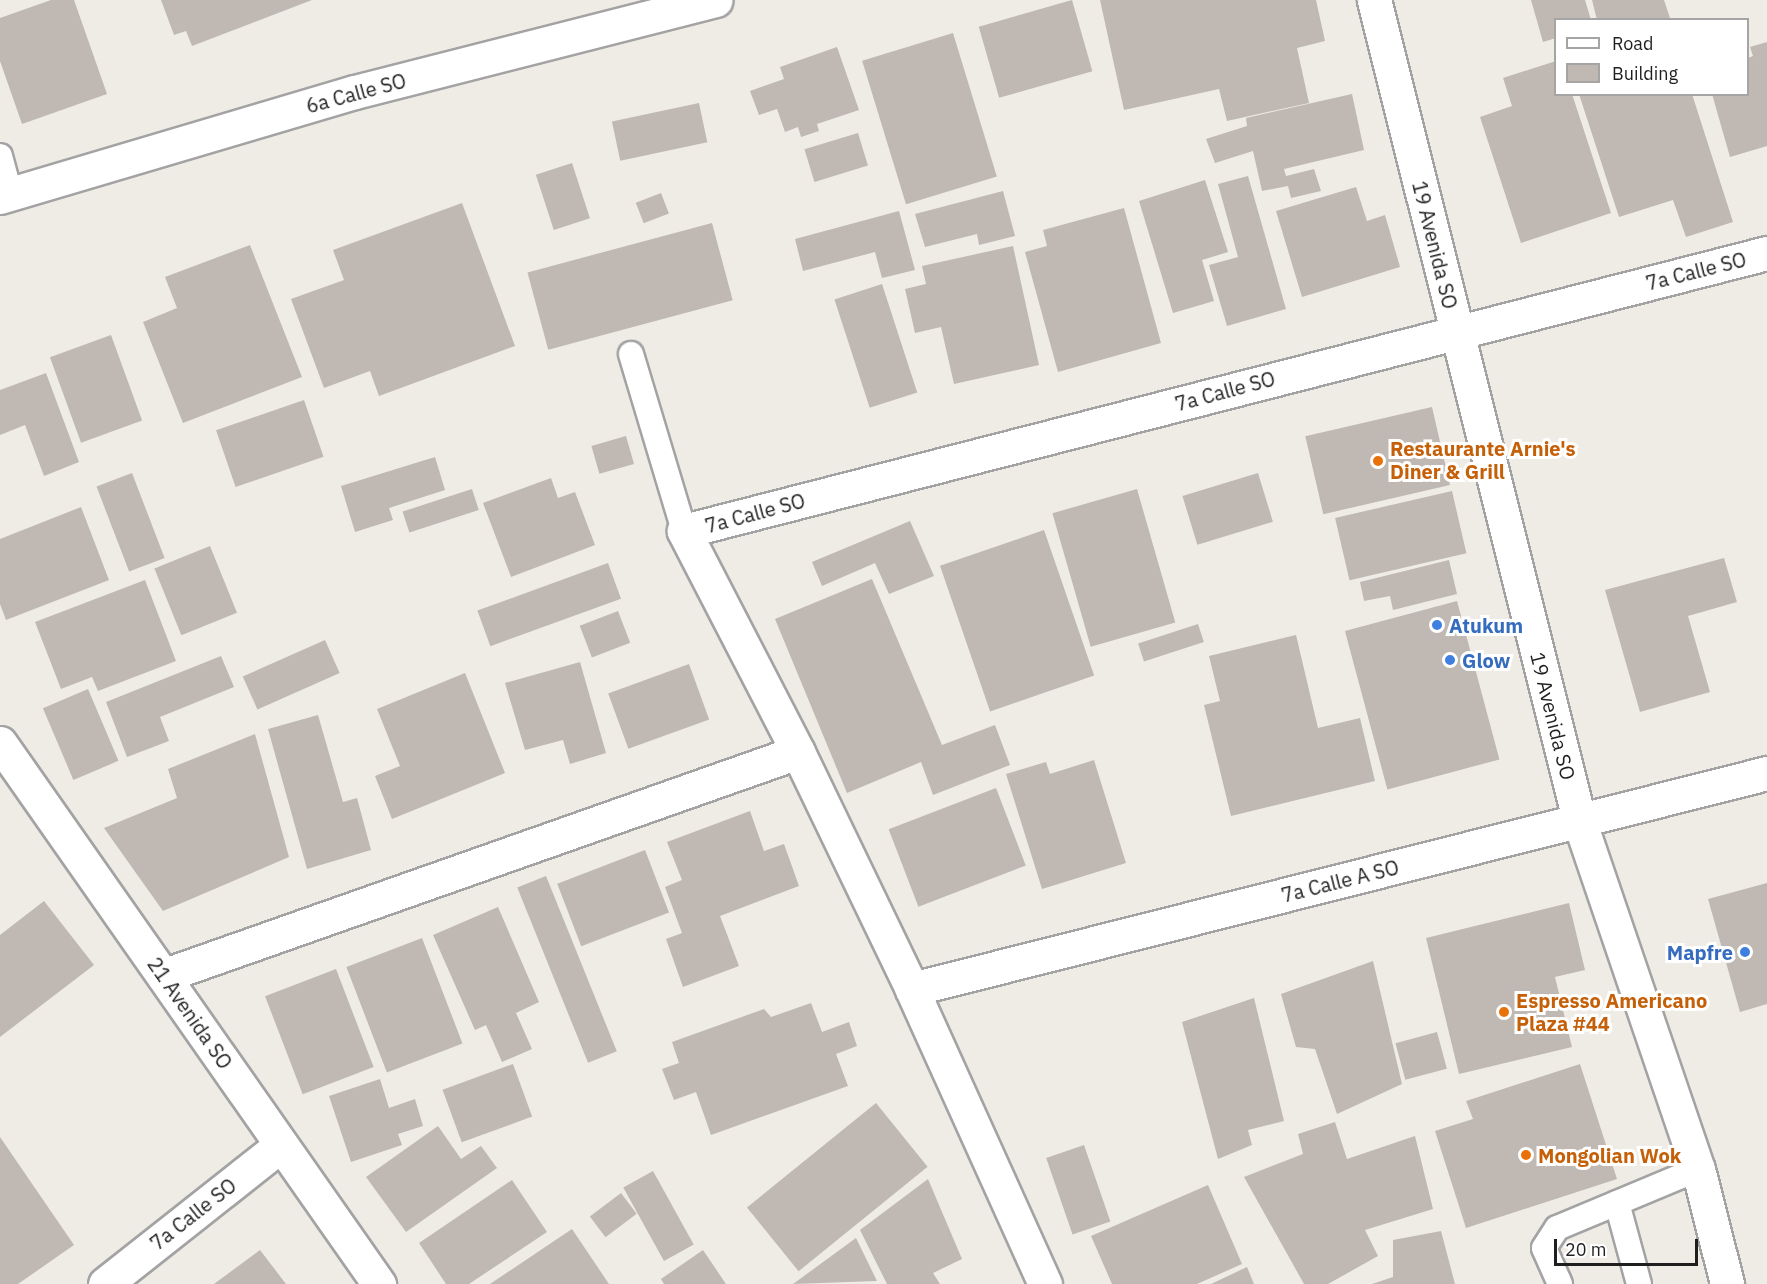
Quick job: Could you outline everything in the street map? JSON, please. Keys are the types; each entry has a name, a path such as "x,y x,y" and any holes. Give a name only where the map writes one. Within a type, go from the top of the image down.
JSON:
{"street":[{"name":"6a Calle SO","path":"5,195 355,92 715,0"},
{"name":"19 Avenida SO","path":"1374,0 1579,820 1698,1169 1727,1284"},
{"name":"7a Calle SO","path":"684,531 1767,253"},
{"path":"684,531 798,752 912,989 1045,1284"},
{"name":"21 Avenida SO","path":"0,743 165,975 379,1284"},
{"path":"165,975 798,752"},
{"name":"7a Calle A SO","path":"912,989 1767,773"},
{"name":"7a Calle SO","path":"105,1284 281,1145"}],"lane":[{"path":"0,156 5,195"},
{"path":"631,354 684,531"},
{"path":"1560,1284 1544,1248 1557,1228 1698,1169"},
{"path":"1617,1203 1639,1284"}],"building":[{"path":"51,0 74,0 107,94 22,124 0,61 0,18"},
{"path":"161,0 312,0 192,46 186,31 174,35"},
{"path":"1072,0 1092,71 999,98 979,27"},
{"path":"1100,0 1316,0 1325,41 1297,48 1309,103 1227,121 1219,89 1124,110"},
{"path":"1531,0 1585,0 1590,18 1554,18 1554,39 1543,42"},
{"path":"1592,0 1664,0 1670,18 1596,18"},
{"path":"953,33 997,176 906,204 862,61"},
{"path":"1767,42 1767,146 1730,157 1713,96 1749,96 1749,58 1753,56 1750,47"},
{"path":"837,47 859,110 817,124 819,131 801,137 798,127 785,132 777,109 759,115 750,91 784,79 780,67"},
{"path":"1554,62 1554,96 1573,96 1611,213 1521,243 1480,117 1512,106 1503,78"},
{"path":"1352,94 1364,150 1284,169 1286,176 1314,169 1321,191 1291,198 1288,186 1262,191 1253,151 1215,163 1206,139 1247,126 1246,118"},
{"path":"1580,96 1693,96 1733,222 1686,237 1673,200 1619,217"},
{"path":"699,103 707,142 620,161 612,122"},
{"path":"858,133 868,166 814,182 804,149"},
{"path":"572,163 590,218 554,230 536,175"},
{"path":"1248,176 1286,309 1227,326 1209,265 1238,257 1218,184"},
{"path":"1205,180 1228,252 1202,260 1214,301 1173,313 1139,201"},
{"path":"1356,187 1367,221 1385,215 1400,267 1302,297 1276,211"},
{"path":"1003,191 1015,236 979,245 977,234 925,247 915,214"},
{"path":"661,193 669,214 644,223 636,203"},
{"path":"462,203 515,346 379,396 370,371 324,388 291,299 344,280 333,250"},
{"path":"1124,208 1161,343 1058,372 1025,252 1047,246 1043,230"},
{"path":"899,211 915,270 882,278 875,252 803,271 795,239"},
{"path":"712,223 733,300 548,350 528,272"},
{"path":"250,245 302,377 183,423 143,322 177,308 165,277"},
{"path":"1013,246 1039,365 954,384 941,327 915,333 905,289 926,284 922,266"},
{"path":"882,284 917,392 870,408 834,299"},
{"path":"111,335 142,421 81,443 50,357"},
{"path":"46,373 79,462 44,476 25,425 0,435 0,390"},
{"path":"304,400 324,457 236,487 216,430"},
{"name":"Restaurante Arnie's Diner & Grill","path":"1432,407 1450,485 1323,514 1305,436"},
{"path":"626,436 634,464 599,474 591,446"},
{"path":"435,457 445,490 389,508 393,520 355,532 341,486"},
{"path":"132,473 165,558 129,572 97,487"},
{"path":"1258,473 1273,522 1197,545 1182,496"},
{"path":"551,478 558,498 575,492 595,545 511,577 483,503"},
{"path":"472,489 479,510 409,532 403,512"},
{"path":"1137,489 1175,623 1091,647 1052,513"},
{"path":"1452,491 1466,553 1349,580 1335,518"},
{"path":"81,507 109,580 6,620 0,604 0,539"},
{"path":"910,521 934,576 889,594 875,563 822,586 812,562"},
{"path":"1044,530 1094,676 990,711 940,566"},
{"path":"210,546 237,613 181,635 154,568"},
{"path":"1724,558 1737,602 1688,616 1710,692 1640,712 1605,590"},
{"path":"1449,560 1457,594 1393,610 1390,596 1364,601 1360,582"},
{"path":"608,563 621,599 490,646 477,611"},
{"path":"872,579 942,745 995,725 1010,765 933,795 921,762 847,793 775,619"},
{"path":"145,580 176,661 98,691 92,677 61,689 35,622"},
{"path":"1457,601 1499,759 1387,789 1345,631"},
{"path":"618,611 630,643 592,657 580,626"},
{"path":"1198,624 1204,642 1144,662 1138,643"},
{"path":"1296,635 1318,728 1360,718 1375,781 1231,816 1204,705 1220,701 1209,656"},
{"path":"325,640 340,673 257,709 243,677"},
{"path":"221,656 234,687 160,717 169,741 127,757 106,702"},
{"path":"580,662 606,753 570,764 563,740 525,750 505,683"},
{"path":"689,664 709,719 628,749 608,693"},
{"path":"465,673 505,773 392,819 375,776 400,766 377,709"},
{"path":"88,689 118,761 73,780 43,708"},
{"path":"318,715 343,802 357,798 371,850 307,869 268,729"},
{"path":"255,734 289,857 163,911 104,828 177,798 168,769"},
{"path":"1094,760 1126,863 1042,889 1006,774 1046,762 1050,774"},
{"path":"996,788 1026,865 918,907 889,829"},
{"path":"750,811 764,851 784,844 799,886 720,916 739,966 683,987 666,939 682,933 665,887 682,880 667,842"},
{"path":"645,850 669,913 581,946 557,884"},
{"path":"546,876 617,1051 588,1063 517,888"},
{"name":"Mapfre","path":"1767,883 1767,1004 1740,1012 1708,899"},
{"path":"44,901 94,965 0,1037 0,935"},
{"name":"Espresso Americano Plaza #44","path":"1569,903 1585,970 1555,977 1572,1047 1459,1074 1426,938"},
{"path":"498,907 539,1002 516,1013 532,1049 502,1062 486,1025 475,1030 433,935"},
{"path":"422,938 462,1043 387,1073 346,967"},
{"path":"1373,961 1402,1084 1337,1114 1315,1049 1296,1047 1281,994"},
{"path":"336,969 374,1067 303,1094 265,996"},
{"path":"1254,998 1284,1121 1248,1130 1252,1145 1218,1159 1182,1022"},
{"path":"811,1003 822,1032 849,1022 857,1046 836,1054 848,1086 711,1135 696,1092 674,1100 662,1069 679,1063 672,1042 764,1009 771,1017"},
{"path":"1437,1032 1447,1069 1405,1080 1395,1043"},
{"path":"513,1064 532,1117 462,1142 443,1090"},
{"name":"Mongolian Wok","path":"1580,1064 1617,1179 1466,1228 1435,1131 1473,1119 1466,1101"},
{"path":"380,1079 389,1108 415,1099 423,1126 398,1134 402,1145 351,1162 329,1096"},
{"path":"876,1103 928,1167 799,1271 747,1207"},
{"path":"1335,1122 1347,1159 1415,1136 1433,1209 1365,1230 1378,1256 1328,1284 1304,1284 1244,1177 1303,1154 1298,1134"},
{"path":"438,1126 461,1159 481,1146 497,1168 406,1232 366,1177"},
{"path":"0,1137 74,1245 18,1284 0,1284"},
{"path":"1084,1145 1110,1222 1073,1235 1046,1158"},
{"path":"653,1171 694,1244 664,1261 623,1187"},
{"path":"928,1179 962,1259 933,1273 940,1284 887,1284 860,1230"},
{"path":"512,1180 547,1232 469,1284 446,1284 419,1243"},
{"path":"1208,1185 1242,1264 1197,1284 1112,1284 1091,1236"},
{"path":"621,1193 637,1214 606,1237 590,1216"},
{"path":"572,1229 609,1284 490,1284"},
{"path":"1441,1231 1455,1284 1372,1284 1393,1277 1393,1240"},
{"path":"856,1238 877,1281 793,1284"},
{"path":"260,1250 286,1284 214,1284"},
{"path":"703,1250 726,1284 664,1284 661,1279"},
{"path":"1247,1267 1254,1284 1211,1284"}],"place":[{"name":"Restaurante Arnie's Diner & Grill","path":"1378,461"},
{"name":"Atukum","path":"1437,625"},
{"name":"Glow","path":"1450,660"},
{"name":"Mapfre","path":"1745,952"},
{"name":"Espresso Americano Plaza #44","path":"1504,1012"},
{"name":"Mongolian Wok","path":"1526,1155"}]}
